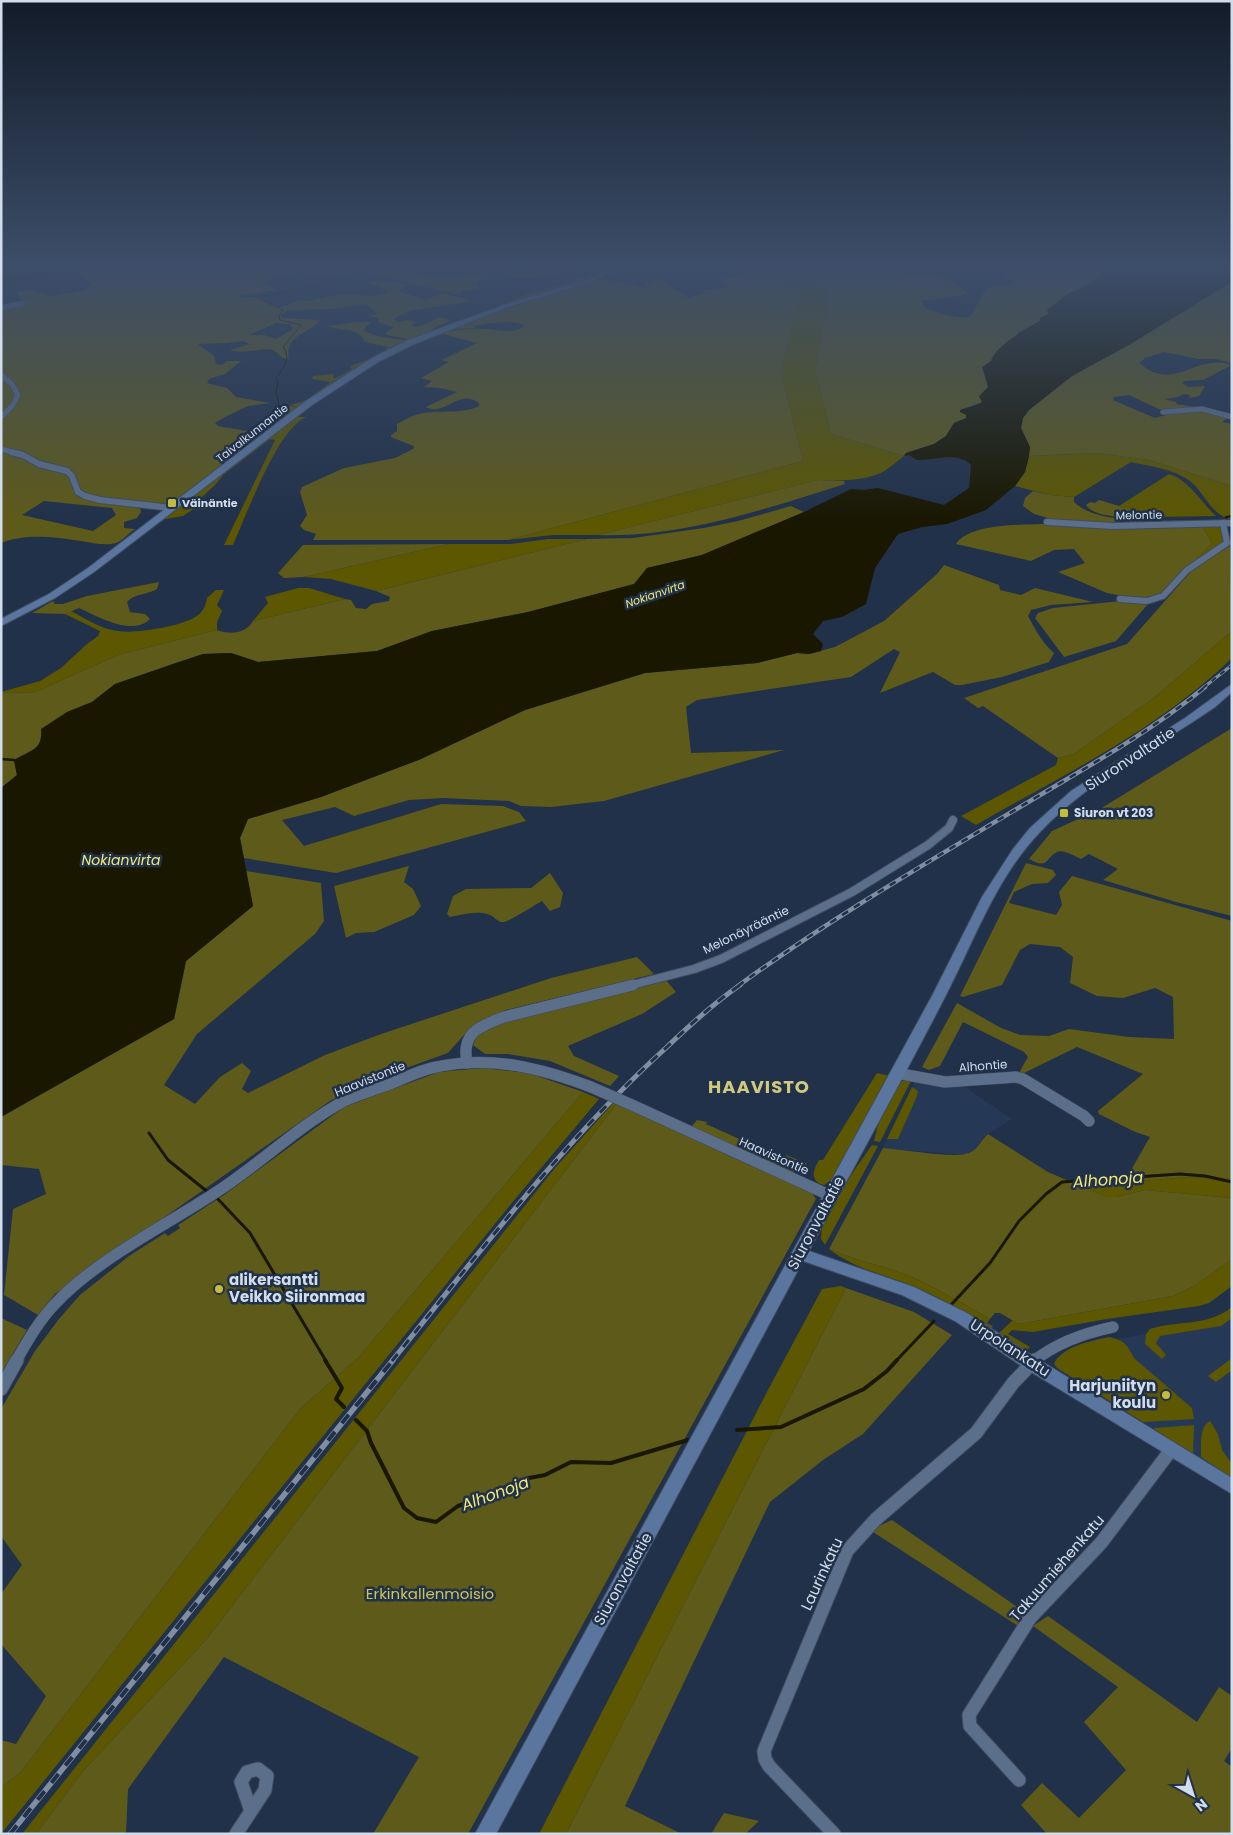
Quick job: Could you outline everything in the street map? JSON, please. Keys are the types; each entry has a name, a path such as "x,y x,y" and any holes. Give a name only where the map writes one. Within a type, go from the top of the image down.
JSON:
{"street":[{"name":"Taivalkunnantie","path":"1,624 60,591 324,392 391,352"},
{"path":"1,375 12,384 18,395 13,405 1,418"},
{"path":"1163,412 1202,409 1232,417"},
{"path":"1,449 23,455 38,464 67,471 72,476 78,492 85,496 100,500 172,508"},
{"name":"Melontie","path":"1047,522 1113,526 1232,523"},
{"path":"1120,599 1147,601 1163,596 1187,570 1227,543 1222,524"},
{"name":"Siuronvaltatie","path":"485,1834 799,1254 829,1195 940,994 1003,869 1021,845 1055,810 1086,786 1191,720 1232,687"},
{"name":"Melonäyrääntie","path":"467,1062 464,1045 467,1038 487,1024 504,1017 694,968 721,958 852,892 928,844 949,828 953,820"},
{"name":"Haavistontie","path":"1,1389 42,1319 64,1296 97,1270 222,1188 342,1102 435,1067 467,1062 501,1062 555,1072 829,1195"},
{"name":"Alhontie","path":"896,1073 938,1081 1016,1077 1053,1096 1089,1121"},
{"name":"Urpolankatu","path":"799,1254 908,1291 961,1317 1032,1364 1232,1487"},
{"name":"Laurinkatu","path":"834,1834 769,1766 765,1759 764,1751 847,1551 861,1532 949,1458 977,1431 1018,1377 1032,1364 1053,1348 1072,1339 1092,1331 1113,1327"},
{"name":"Takuumiehenkatu","path":"1019,1780 970,1726 969,1715 1030,1618 1101,1543 1171,1450"},
{"path":"236,1834 251,1811"}],"shaded area":[{"path":"383,352 387,352 332,382 331,385 298,408 290,405 305,401 331,382 312,379 313,376 334,374 333,378 336,378 352,369 350,366 375,357"},
{"path":"786,352 818,352 815,370 831,434 904,456 881,473 866,478 818,480 598,535 553,535 508,540 803,461 781,372"},
{"path":"295,417 307,417 296,424 274,454 233,545 224,545 275,440 270,439 223,475 202,497 202,500 211,504 214,509 192,510 183,516 165,519 124,550 121,550"},
{"path":"1097,453 1149,460 1232,486 1232,519 1219,514 1195,486 1184,477 1161,468 1131,462 1074,497 1050,495 1015,486 1025,472 1029,456"},
{"path":"1169,474 1189,486 1216,516 1152,517 1119,506"},
{"path":"1202,526 1220,527 1224,540 1219,547 1188,566 1212,543"},
{"path":"548,539 587,539 376,591 331,579 304,577 449,544 511,544"},
{"path":"298,588 309,588 345,599 253,621 268,603 265,597"},
{"path":"216,590 224,590 217,605 222,611 217,622 217,630 118,655 33,693 1,692 40,681 61,668 98,636 100,631 65,614 71,611 112,630 126,632 147,630 171,626 192,619 201,612 207,598"},
{"path":"1232,631 1232,658 1204,684 1142,729 1076,769 976,825 961,816 1056,765 1058,758 1074,754 1155,697"},
{"path":"877,1073 890,1076 832,1180 824,1185 820,1184 814,1176 817,1163 819,1160 823,1160"},
{"path":"916,1080 959,1083 1012,1119 988,1134 983,1138 979,1147 968,1154 883,1148 887,1139 898,1139 918,1091 912,1087"},
{"path":"902,1081 911,1081 880,1142 874,1141 879,1121 898,1084"},
{"path":"912,1087 918,1091 917,1096 898,1139 887,1139"},
{"path":"583,1092 599,1099 511,1204 1,1834 1,1787 20,1773 301,1408 359,1357"},
{"path":"615,1101 618,1102 206,1640 83,1771 36,1834 22,1834 555,1168"},
{"path":"872,1145 878,1146 825,1245 821,1239 822,1226 851,1175"},
{"path":"1136,1174 1142,1181 1186,1177 1227,1178 1232,1181 1232,1198 1145,1190 1117,1197 1106,1197 1067,1181"},
{"path":"829,1249 897,1271 918,1280 990,1319 987,1323 993,1326 991,1329 933,1295 859,1266 838,1256"},
{"path":"1232,1259 1232,1286 1209,1303 1033,1332 1012,1330 1008,1334 1030,1347 1026,1351 999,1333 1013,1320 1019,1324 1173,1296 1196,1285"},
{"path":"841,1286 846,1288 566,1834 539,1834 822,1289"},
{"name":"Harjuniityn koulu","path":"1232,1307 1232,1478 1057,1368 1054,1364 1057,1358 1087,1342 1109,1337 1118,1339 1146,1334 1156,1328 1209,1320 1220,1316"},
{"path":"1232,1307 1232,1318 1221,1326 1160,1336 1156,1343 1166,1355 1162,1359 1145,1344 1146,1334 1150,1329 1213,1318"},
{"path":"1109,1337 1123,1342 1135,1359 1192,1408 1194,1419 1143,1422 1057,1368 1054,1364 1064,1353 1078,1345"},
{"path":"1232,1358 1232,1370 1216,1382 1208,1376"},
{"path":"1210,1421 1218,1434 1222,1450 1232,1464 1232,1478 1201,1457 1202,1432"},
{"path":"1194,1425 1193,1454 1154,1429 1155,1428"}],"green space":[{"path":"1,352 208,352 214,356 216,364 222,365 227,361 241,361 225,374 209,379 207,383 227,388 236,397 270,403 248,406 215,423 218,426 263,434 279,418 280,404 298,408 182,497 166,505 140,508 141,512 137,518 124,522 124,528 135,529 118,542 103,544 61,538 30,537 1,543","holes":["44,501 112,508 116,515 93,531 22,515"]},
{"path":"275,352 288,352 289,359 283,358"},
{"path":"459,352 786,352 781,372 803,461 508,540 313,540 316,534 304,530 300,526 307,515 300,492 302,487 344,468 395,458 413,449 414,446 391,437 397,431 397,424 410,417 426,413 472,409 479,406 479,403 472,399 465,399 440,408 426,407 457,392 441,388 424,387 432,381 421,378 449,362 442,360"},
{"path":"818,352 1008,352 982,402 960,410 966,415 966,418 954,423 946,436 934,444 906,453 904,456 831,434 815,370"},
{"path":"1113,352 1232,352 1232,363 1164,352 1145,358 1139,363 1163,375 1174,374 1204,364 1229,364 1230,366 1203,380 1185,381 1182,383 1188,387 1205,386 1199,396 1189,398 1190,395 1184,394 1164,399 1176,402 1177,404 1200,408 1173,411 1161,410 1129,395 1114,397 1113,400 1155,418 1169,414 1201,410 1229,417 1222,422 1232,424 1232,486 1149,460 1097,453 1029,456 1030,447 1021,428 1023,418 1029,410 1072,376"},
{"path":"818,480 844,481 845,484 754,512 692,527 629,535 598,535"},
{"path":"1033,491 1074,497 1074,502 1086,510 1102,516 1120,519 1161,521 1215,520 1096,523 1055,520 1034,514 1023,506 1025,498"},
{"path":"1099,500 1153,516 1127,517 1107,515 1091,510 1086,505"},
{"path":"791,506 804,512 702,555 647,568 635,584 528,612 432,631 377,651 258,662 231,653 203,654 115,684 92,702 67,712 36,748 14,760 17,775 1,788 1,692 33,693 118,655 217,630 227,633 242,631 253,621 345,599 351,600 356,608 366,609 372,604 389,601 390,597 376,591 587,539 633,538 704,528 738,521"},
{"path":"1042,524 1116,528 1202,526 1212,543 1160,596 1147,599 1107,593 1058,572 1085,563 1074,549 1054,550 1031,561 956,544 962,537 983,529 1008,525"},
{"path":"449,544 304,577 284,578 278,573 303,545"},
{"path":"1230,546 1232,631 1155,697 1074,754 1058,758 983,706 978,708 964,698 1127,644 1195,567"},
{"path":"944,565 999,585 1000,590 1021,595 1035,588 1093,602 1051,605 1031,610 1028,616 1036,631 1054,653 1049,662 1002,677 955,685 933,672 880,693 900,652 894,649 851,677 697,700 686,707 691,753 784,750 604,801 551,807 521,806 509,801 443,798 409,800 354,816 335,807 282,820 304,846 441,804 503,806 519,812 526,821 336,873 244,858 240,838 248,819 321,797 421,759 525,710 645,673 757,663 797,653 809,654 835,647 884,621 937,574"},
{"path":"159,582 157,589 134,597 127,602 130,612 145,614 150,619 143,624 124,626 79,608 65,614 32,613 53,601 55,604 63,604 87,596"},
{"path":"1121,601 1148,604 1116,641 1064,657 1035,618 1038,613 1053,608"},
{"path":"1232,728 1232,916 1176,902 1103,880 1118,869 1089,854 1081,859 1060,851 1053,854 1043,863 1029,859 1052,831 1100,809"},
{"path":"1026,863 1053,870 1056,875 1048,883 1032,884 1014,892 1009,903 1056,915 1062,905 1059,892 1072,876 1232,921 1232,1181 1227,1178 1186,1177 1142,1181 1131,1170 1150,1137 1133,1131 1099,1114 1098,1111 1143,1074 1077,1047 1022,1074 1020,1071 1028,1057 1024,1052 963,1022 940,1066 929,1070 922,1067 957,1003 1001,1028 1020,1035 1049,1036 1069,1029 1129,1037 1174,1039 1173,997 1155,988 1123,998 1097,996 1070,983 1073,957 1060,947 1030,944 1020,950 1002,985 963,997 960,996"},
{"path":"409,866 404,882 413,889 421,906 414,915 374,932 356,933 346,938 334,886"},
{"path":"246,871 321,883 324,921 315,934 197,1034 164,1085 195,1104 220,1077 242,1063 251,1071 242,1089 248,1093 325,1055 381,1034 551,978 637,957 654,974 506,1010 471,1027 448,1053 367,1082 330,1101 55,1294 38,1315 4,1295 13,1209 46,1194 39,1169 1,1165 1,1117 174,1019 186,961 253,906"},
{"path":"550,873 563,893 560,907 550,911 542,901 504,922 481,913 450,917 447,914 453,896 466,889 531,888"},
{"path":"666,980 676,992 642,1014 568,1046 574,1056 619,1076 610,1086 550,1061 508,1054 485,1054 473,1045 478,1033 507,1021"},
{"path":"482,1068 529,1073 583,1092 359,1357 301,1408 20,1773 1,1787 1,1740 16,1744 46,1696 1,1644 1,1594 22,1565 1,1536 1,1409 35,1351 80,1295 129,1256 165,1233 168,1236 180,1228 178,1225 224,1195 344,1107 439,1072"},
{"name":"Erkinkallenmoisio","path":"618,1102 810,1190 816,1199 468,1834 373,1834 419,1757 224,1657 128,1789 126,1834 36,1834 83,1771 206,1640"},
{"path":"697,1120 707,1122 706,1124 782,1158 786,1155 806,1163 807,1166 797,1172 791,1172 695,1128 692,1126"},
{"path":"988,1134 1048,1172 1106,1197 1117,1197 1145,1190 1232,1198 1232,1259 1196,1285 1173,1296 1019,1324 1000,1313 995,1313 990,1319 939,1290 907,1275 829,1249 883,1148 962,1155 975,1149"},
{"path":"846,1288 914,1312 952,1335 863,1434 823,1460 770,1502 625,1806 682,1834 566,1834"},
{"path":"1,1318 27,1330 1,1374"},
{"path":"892,1520 1026,1613 1018,1626 870,1530"},
{"path":"1048,1616 1197,1722 1219,1687 1232,1696 1232,1748 1224,1761 1232,1767 1232,1834 1047,1834 1021,1805 1042,1783 1079,1818 1126,1770 1084,1722 1118,1687 1033,1626"},
{"path":"724,1813 759,1821 745,1834 711,1834"}],"water":[{"name":"Nokianvirta","path":"997,352 1117,352 1072,376 1029,410 1023,418 1021,428 1030,447 1029,456 1025,472 1015,486 986,510 947,524 922,527 898,534 875,568 866,604 842,617 823,621 813,634 823,644 821,651 809,654 797,653 757,663 645,673 525,710 421,759 321,797 248,819 240,838 253,906 186,961 174,1019 1,1117 1,788 17,775 14,760 38,746 41,729 67,712 92,702 115,684 203,654 231,653 258,662 377,651 432,631 528,612 634,584 647,568 702,555 804,512 851,489 878,488 944,505 969,488 971,465 960,458 953,457 917,460 909,455 904,456 906,453 934,444 946,436 954,423 966,418 966,415 960,412 960,410 982,402 979,396 988,387 982,367 991,361"}],"waterway":[{"path":"274,427 273,424 281,413 276,392 278,381 276,379 287,360 286,352"},
{"path":"1226,517 1232,516"},
{"path":"1,759 14,760"},
{"name":"Alhonoja","path":"149,1133 168,1160 209,1193"},
{"name":"Alhonoja","path":"950,1306 990,1263 1019,1221 1046,1194 1062,1182 1180,1174 1205,1176 1232,1182"},
{"name":"Alhonoja","path":"216,1197 250,1233 326,1361"},
{"name":"Alhonoja","path":"896,1361 934,1321"},
{"name":"Alhonoja","path":"325,1360 342,1388 336,1399 344,1407"},
{"name":"Alhonoja","path":"737,1430 781,1427 864,1389 887,1371 897,1360"},
{"name":"Alhonoja","path":"356,1420 367,1431 371,1443 404,1508 417,1518 436,1522 458,1506 475,1500 493,1497 505,1487 529,1478 545,1475 571,1462 611,1463 688,1440"}],"railway":[{"path":"1203,688 1232,665"},
{"path":"738,986 807,938 877,893 1138,736 1205,687"},
{"path":"392,1361 524,1198 593,1120 685,1030 740,985"},
{"path":"10,1834 393,1360"}],"place":[{"name":"Väinäntie","path":"172,503"},
{"name":"Siuron vt 203","path":"1064,813"},
{"name":"alikersantti Veikko Siironmaa","path":"219,1289"},
{"name":"Harjuniityn koulu","path":"1166,1395"}],"district":[{"name":"HAAVISTO","path":"759,1087"}]}
